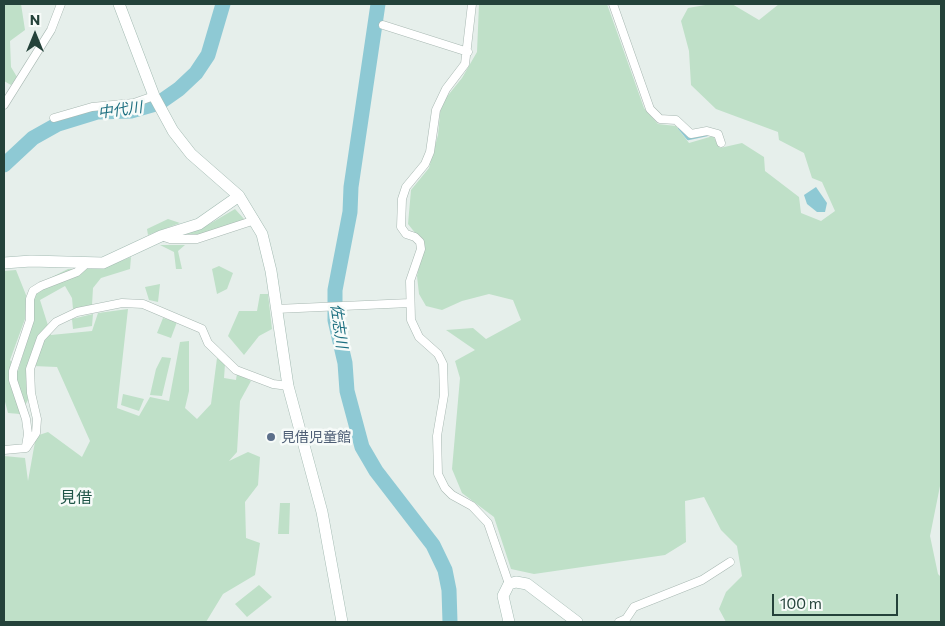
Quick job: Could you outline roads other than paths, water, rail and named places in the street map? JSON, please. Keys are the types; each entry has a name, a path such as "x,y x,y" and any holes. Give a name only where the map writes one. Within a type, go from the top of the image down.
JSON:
{"street":[{"path":"4,106 51,30 61,4"},
{"path":"119,4 154,96 173,131 191,154 239,196 255,220 267,251 288,386 322,512 342,622"},
{"path":"472,4 466,64 446,89 436,110 430,152 425,164 406,187 402,199 402,228 406,234 416,237 420,242 421,249 413,268 410,303 415,330 438,354 443,364 444,395 437,436 438,474 445,488 452,495 472,506 488,523 509,584 503,596 509,622"},
{"path":"613,4 650,109 660,119 676,120 691,134 707,131 718,134 721,143"},
{"path":"383,25 468,52"},
{"path":"54,118 92,107 134,103 154,96"},
{"path":"4,263 31,261 103,263 161,236 199,224 239,196"},
{"path":"161,236 170,240 197,239 255,220"},
{"path":"26,448 28,434 26,419 14,380 14,371 30,320 30,299 33,291 40,286 77,272 86,264"},
{"path":"26,448 36,433 38,426 30,369 41,338 56,322 77,312 122,303 143,304 202,328 208,343 236,370 273,384 288,386"},
{"path":"276,309 410,303"},
{"path":"4,450 26,448"},
{"path":"620,622 626,618 634,607 702,580 730,562"},
{"path":"509,584 516,582 527,584 577,622"}],"water":[{"path":"816,187 827,203 825,212 817,212 807,204 804,195"}],"waterway":[{"name":"中代川","path":"4,165 33,138 58,124 97,112 131,111 159,103 179,89 196,73 208,55 223,4"},
{"name":"佐志川","path":"378,4 351,187 350,212 335,290 335,320 345,363 347,391 362,447 376,471 433,545 445,570 449,590 450,622"},
{"path":"679,128 688,139 707,135"}],"place":[{"name":"見借児童館","path":"271,437"}],"district":[{"name":"見借","path":"76,498"}]}
